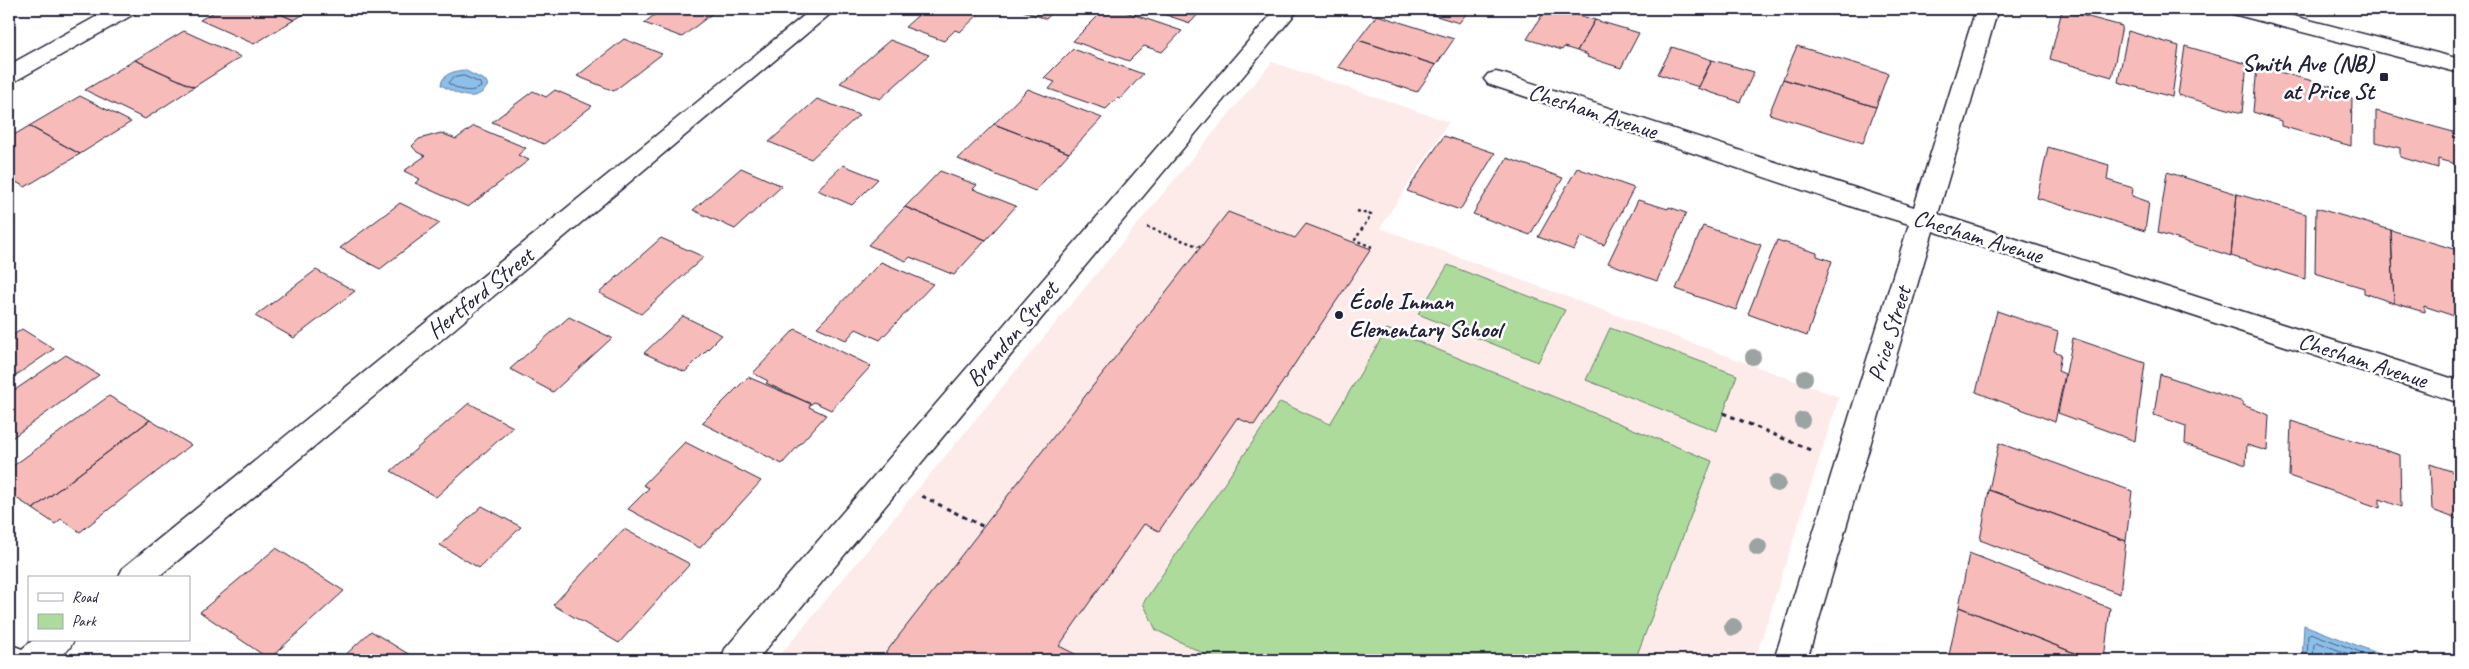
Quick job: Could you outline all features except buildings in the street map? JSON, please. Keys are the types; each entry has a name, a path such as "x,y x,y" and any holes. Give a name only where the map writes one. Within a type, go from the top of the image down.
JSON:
{"street":[{"path":"9,75 126,9"},
{"name":"Hertford Street","path":"136,576 825,9"},
{"name":"Brandon Street","path":"737,660 1288,9"},
{"name":"Price Street","path":"1790,660 1988,9"},
{"path":"2241,9 2460,66"},
{"name":"Chesham Avenue","path":"1496,79 2460,392"},
{"path":"33,660 56,642"}],"path":[{"path":"1357,211 1370,216 1354,240 1372,247"},
{"path":"1143,225 1200,247"},
{"path":"1723,413 1813,451"},
{"path":"889,479 984,527"}],"shaded area":[{"name":"École Inman Elementary School","path":"1272,62 1449,122 1380,228 1839,397 1755,660 776,660"}],"green space":[{"path":"1448,265 1565,310 1538,362 1418,314"},
{"path":"1610,328 1737,375 1717,431 1586,380"},
{"path":"1387,329 1712,461 1635,660 1217,660 1156,630 1143,603 1280,402 1330,424"}],"water":[{"path":"464,70 486,81 488,85 478,95 466,96 453,92 441,85 446,76 453,72"},
{"path":"2304,625 2395,660 2302,660"}],"place":[{"name":"Smith Ave (NB) at Price St","path":"2384,77"},
{"name":"École Inman Elementary School","path":"1339,315"}]}
